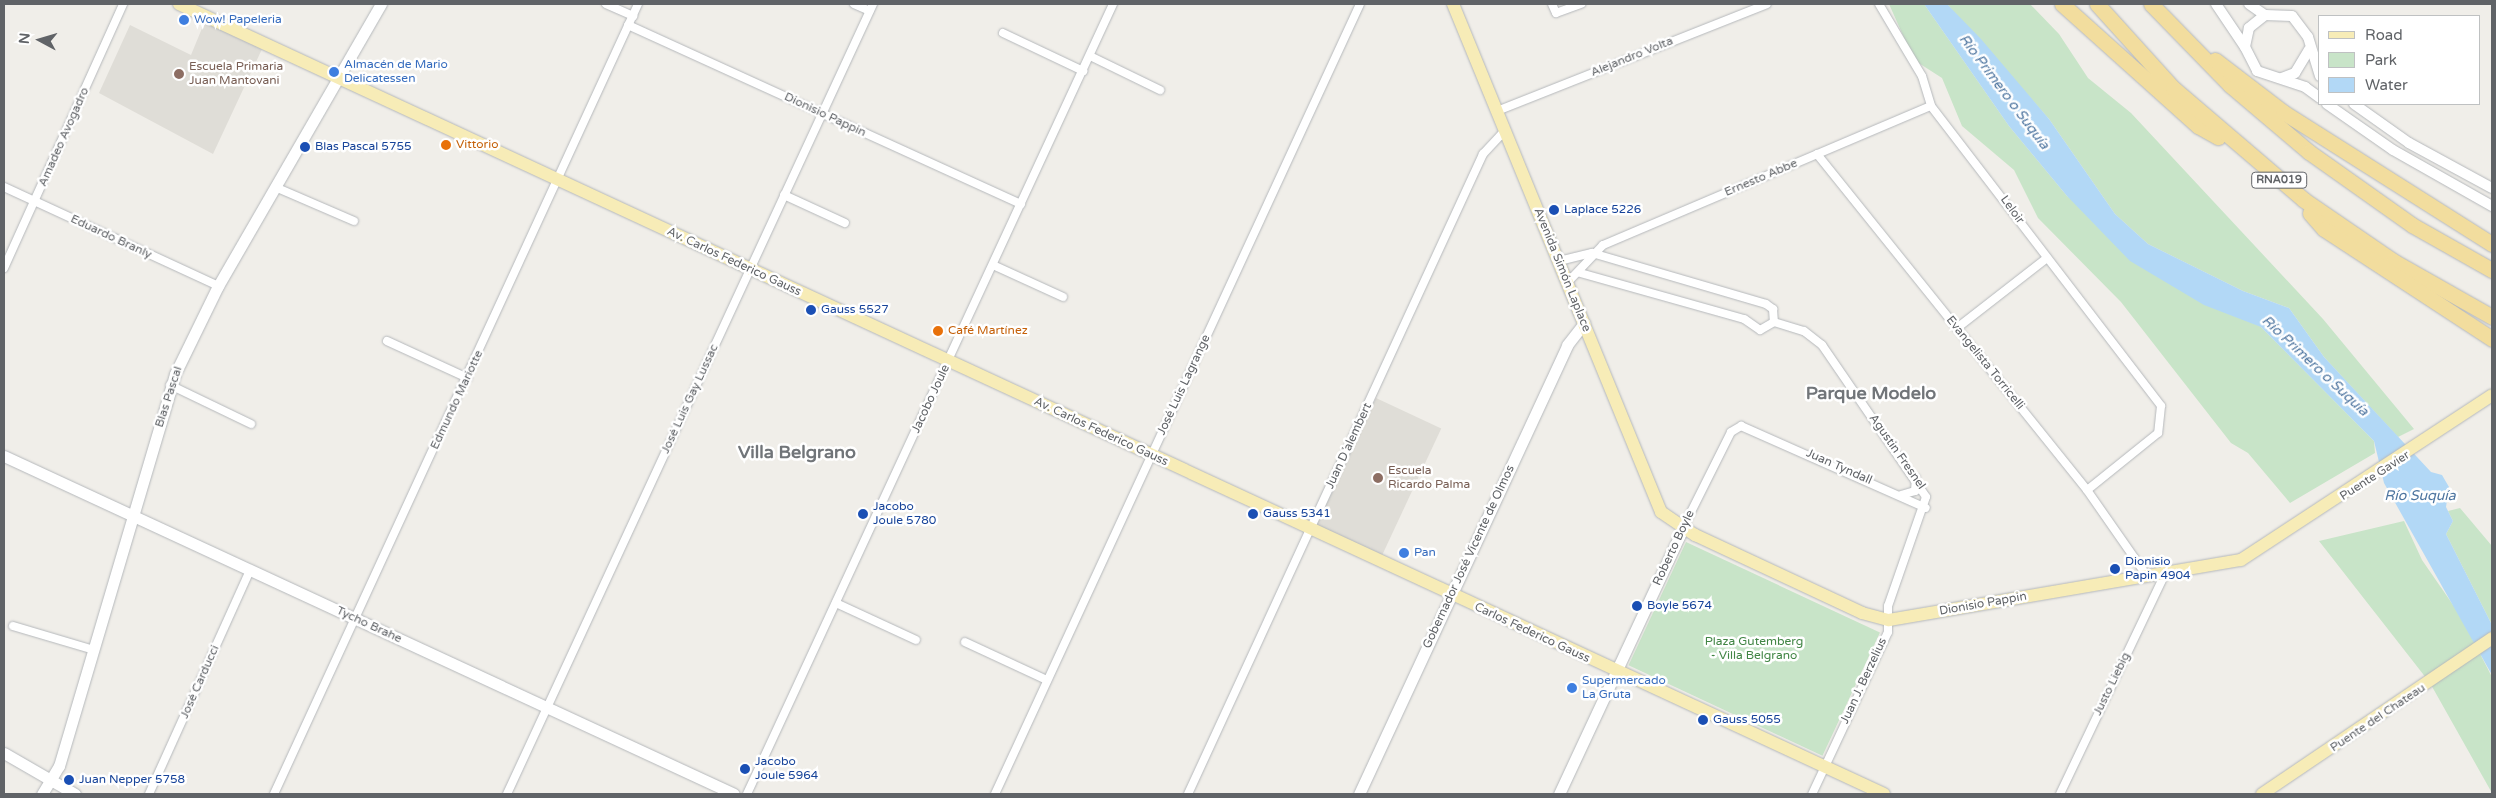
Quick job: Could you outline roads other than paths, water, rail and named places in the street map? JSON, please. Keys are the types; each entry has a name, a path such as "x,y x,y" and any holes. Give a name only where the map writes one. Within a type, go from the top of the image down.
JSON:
{"highway":[{"path":"2062,4 2198,126 2244,152"},
{"name":"RNA019","path":"2097,4 2174,88 2244,152 2289,189 2392,261 2492,317"},
{"name":"RNA019","path":"2151,4 2251,104 2342,178 2412,224 2492,270"},
{"path":"2180,35 2277,108 2492,244"},
{"path":"2289,189 2324,229 2492,339"}],"main road":[{"name":"Av. Carlos Federico Gauss","path":"179,4 1452,596"},
{"name":"Blas Pascal","path":"42,794 53,778 94,650 134,516 170,385 218,286 381,4"},
{"name":"Avenida Simón Laplace","path":"1453,4 1659,508 1683,528"},
{"name":"Gobernador José Vicente de Olmos","path":"1360,794 1567,345 1584,323"},
{"name":"Puente Gavier","path":"2292,529 2492,396"},
{"name":"Tycho Brahe","path":"4,456 734,794"},
{"name":"Dionisio Pappin","path":"1683,528 1862,613 1888,620 2241,560 2292,529"},
{"name":"Roberto Boyle","path":"1559,794 1683,528"},
{"name":"Carlos Federico Gauss","path":"1452,596 1884,794"},
{"name":"Puente del Chateau","path":"2262,794 2415,693 2492,638"},
{"path":"4,753 53,778 75,794"}],"street":[{"name":"Amadeo Avogadro","path":"4,268 123,4"},
{"path":"606,4 633,16"},
{"name":"Edmundo Mariotte","path":"274,794 468,378 638,4"},
{"path":"854,4 872,7"},
{"name":"Jacobo Joule","path":"747,794 1113,4"},
{"name":"José Luis Lagrange","path":"994,794 1360,4"},
{"path":"1552,4 1556,13 1581,4"},
{"name":"Alejandro Volta","path":"1497,111 1767,4"},
{"name":"Leloir","path":"1879,4 1922,76 1931,106 2161,406 2158,433 2087,490"},
{"path":"2216,4 2245,47 2257,71 2282,78 2318,97"},
{"path":"2249,4 2265,15 2292,16 2308,37 2309,50 2318,71"},
{"name":"José Luis Gay Lussac","path":"507,794 549,708 749,269 872,7"},
{"path":"2245,47 2249,28 2265,15"},
{"name":"Dionisio Pappin","path":"628,25 1021,204"},
{"path":"1003,33 1083,71"},
{"path":"2282,78 2300,68 2309,50"},
{"path":"1090,56 1160,90"},
{"path":"2328,105 2416,165 2492,206"},
{"path":"2355,105 2409,143 2492,188"},
{"name":"Ernesto Abbe","path":"1559,261 1592,253 1931,106"},
{"name":"Juan D´alembert","path":"1188,794 1483,154 1505,130"},
{"name":"Evangelista Torricelli","path":"1817,154 2087,490 2147,576"},
{"path":"276,186 354,221"},
{"name":"Eduardo Branly","path":"4,187 218,286"},
{"path":"784,195 845,223"},
{"path":"1567,283 1580,273 1592,253 1766,304 1773,309 1774,322"},
{"path":"1956,328 2047,258"},
{"path":"993,265 1062,297"},
{"name":"Agustin Fresnel","path":"1580,273 1744,319 1760,330 1774,322 1804,331 1822,345 1916,478 1925,493 1926,508"},
{"path":"387,341 468,378"},
{"path":"170,385 251,424"},
{"name":"Roberto Boyle","path":"1683,528 1731,432 1751,427"},
{"name":"Juan Tyndall","path":"1751,427 1926,508"},
{"path":"1900,495 1915,491 1916,478"},
{"name":"Juan J. Berzelius","path":"1812,794 1888,632 1888,606 1926,508"},
{"name":"José Carducci","path":"149,794 250,570"},
{"name":"Justo Liebig","path":"2060,794 2165,574"},
{"path":"836,603 916,640"},
{"path":"13,626 94,650"},
{"path":"965,642 1048,680"}],"water":[{"name":"Río Suquía","path":"1924,4 1947,4 1981,39 2049,119 2115,214 2148,244 2243,291 2289,308 2324,357 2431,472 2442,475 2449,487 2446,507 2453,521 2446,534 2492,625 2492,675 2384,483 2374,441 2261,327 2204,305 2130,261 2067,196 2009,126"}],"place":[{"name":"Wow! Papeleria","path":"184,20"},
{"name":"Almacén de Mario Delicatessen","path":"334,72"},
{"name":"Escuela Primaria Juan Mantovani","path":"179,74"},
{"name":"Vittorio","path":"446,145"},
{"name":"Blas Pascal 5755","path":"305,147"},
{"name":"Laplace 5226","path":"1554,210"},
{"name":"Gauss 5527","path":"811,310"},
{"name":"Café Martínez","path":"938,331"},
{"name":"Escuela Ricardo Palma","path":"1378,478"},
{"name":"Jacobo Joule 5780","path":"863,514"},
{"name":"Gauss 5341","path":"1253,514"},
{"name":"Pan","path":"1404,553"},
{"name":"Dionisio Papin 4904","path":"2115,569"},
{"name":"Boyle 5674","path":"1637,606"},
{"name":"Supermercado La Gruta","path":"1572,688"},
{"name":"Gauss 5055","path":"1703,720"},
{"name":"Jacobo Joule 5964","path":"745,769"},
{"name":"Juan Nepper 5758","path":"69,780"}],"district":[{"name":"Parque Modelo","path":"1871,393"},
{"name":"Villa Belgrano","path":"797,452"}],"water label":[{"name":"Río Primero o Suquía","path":"2004,92"},
{"name":"Río Primero o Suquía","path":"2315,366"}],"park label":[{"name":"Plaza Gutemberg - Villa Belgrano","path":"1754,649"}]}
